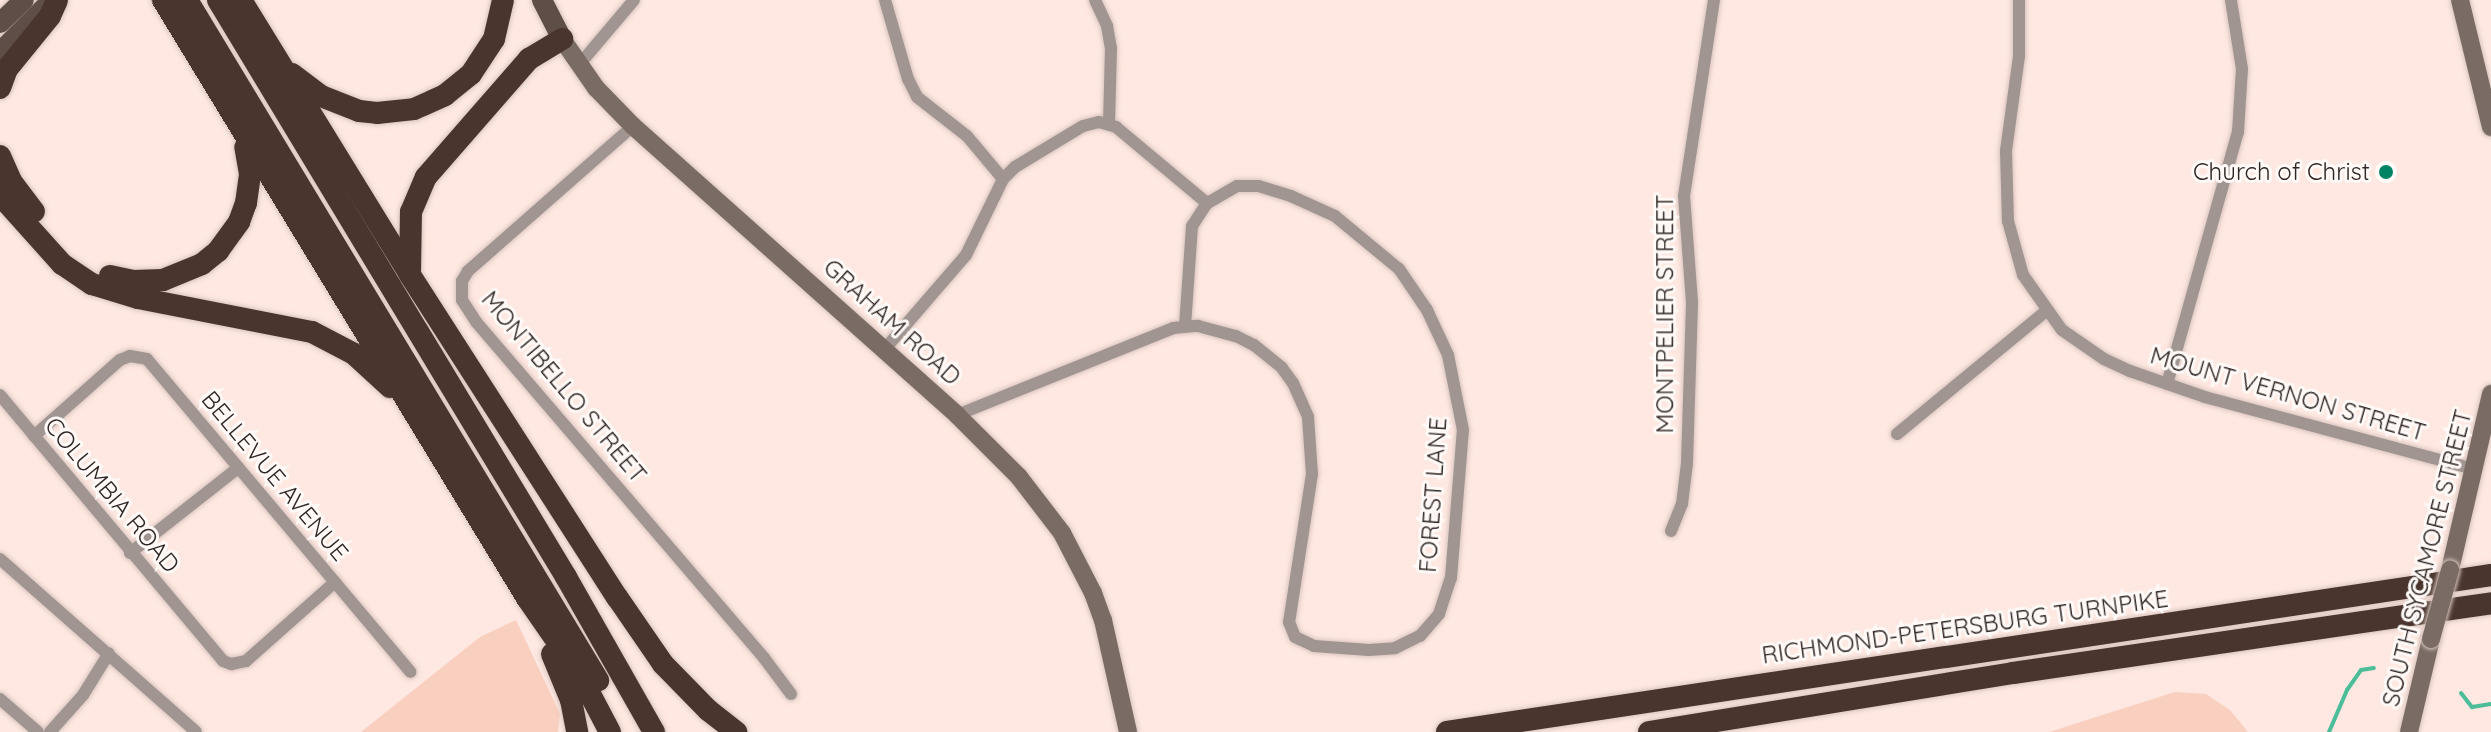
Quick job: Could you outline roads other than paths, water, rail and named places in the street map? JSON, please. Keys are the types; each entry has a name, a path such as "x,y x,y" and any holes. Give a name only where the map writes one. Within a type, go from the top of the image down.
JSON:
{"highway":[{"path":"0,88 7,69 50,16 54,0"},
{"path":"163,0 527,598 579,673 610,732"},
{"path":"187,0 537,573 592,666 623,732"},
{"path":"218,0 566,577 638,699 652,732"},
{"path":"241,0 456,348 663,664 708,710 736,732"},
{"path":"281,65 311,89 340,105 377,113 414,109 445,95 471,74 494,39 503,0"},
{"path":"410,275 411,212 426,177 529,59 562,39"},
{"path":"0,156 18,192 68,253 82,264 119,279 163,280 202,264 218,251 239,222 246,203 250,174 235,120"},
{"path":"0,195 62,264 92,284 138,298 312,332 354,354 413,410"},
{"path":"456,348 566,577"},
{"name":"RICHMOND-PETERSBURG TURNPIKE","path":"1447,732 2491,575"},
{"path":"527,598 563,678 577,732"},
{"path":"1649,732 2040,669 2491,603"}],"main road":[{"path":"5,14 24,0"},
{"path":"0,52 54,0"},
{"name":"GRAHAM ROAD","path":"542,0 579,65 633,126 957,415 1019,477 1045,508 1077,559 1103,620 1128,732"},
{"path":"2460,0 2491,127"},
{"name":"SOUTH SYCAMORE STREET","path":"2409,732 2491,394"}],"street":[{"path":"579,65 634,0"},
{"path":"885,0 908,79 917,97 967,136 1003,179"},
{"path":"1095,0 1107,26 1111,48 1109,124"},
{"name":"MONTPELIER STREET","path":"1671,531 1682,504 1687,448 1692,302 1684,196 1714,0"},
{"name":"MOUNT VERNON STREET","path":"2019,0 2019,56 2006,151 2008,221 2023,275 2062,330 2104,359 2167,384 2280,420 2474,469"},
{"path":"2167,384 2238,132 2242,69 2231,0"},
{"path":"884,350 966,255 1003,179 1015,167 1083,126 1099,122 1109,124 1207,203 1192,226 1189,240 1185,326 1101,355 957,415"},
{"name":"MONTIBELLO STREET","path":"633,126 468,271 462,281 462,300 505,357 755,646 791,694"},
{"name":"FOREST LANE","path":"1185,326 1216,329 1254,345 1282,368 1302,399 1312,438 1312,465 1291,630 1302,642 1341,650 1395,648 1408,643 1431,626 1446,597 1451,578 1463,430 1457,386 1438,329 1399,269 1335,216 1291,196 1249,185 1227,189 1207,203"},
{"path":"1897,434 2046,311"},
{"name":"BELLEVUE AVENUE","path":"34,436 124,358 139,356 147,359 411,672"},
{"name":"COLUMBIA ROAD","path":"0,395 223,661 240,663 335,582"},
{"path":"130,553 238,468"},
{"path":"0,559 196,732"},
{"path":"50,732 83,695 109,653"},
{"path":"0,699 38,732"}],"waterway":[{"path":"2329,732 2347,690 2361,670 2374,668"},
{"path":"2461,693 2472,707 2491,704"}],"place":[{"name":"Church of Christ","path":"2386,172"}]}
